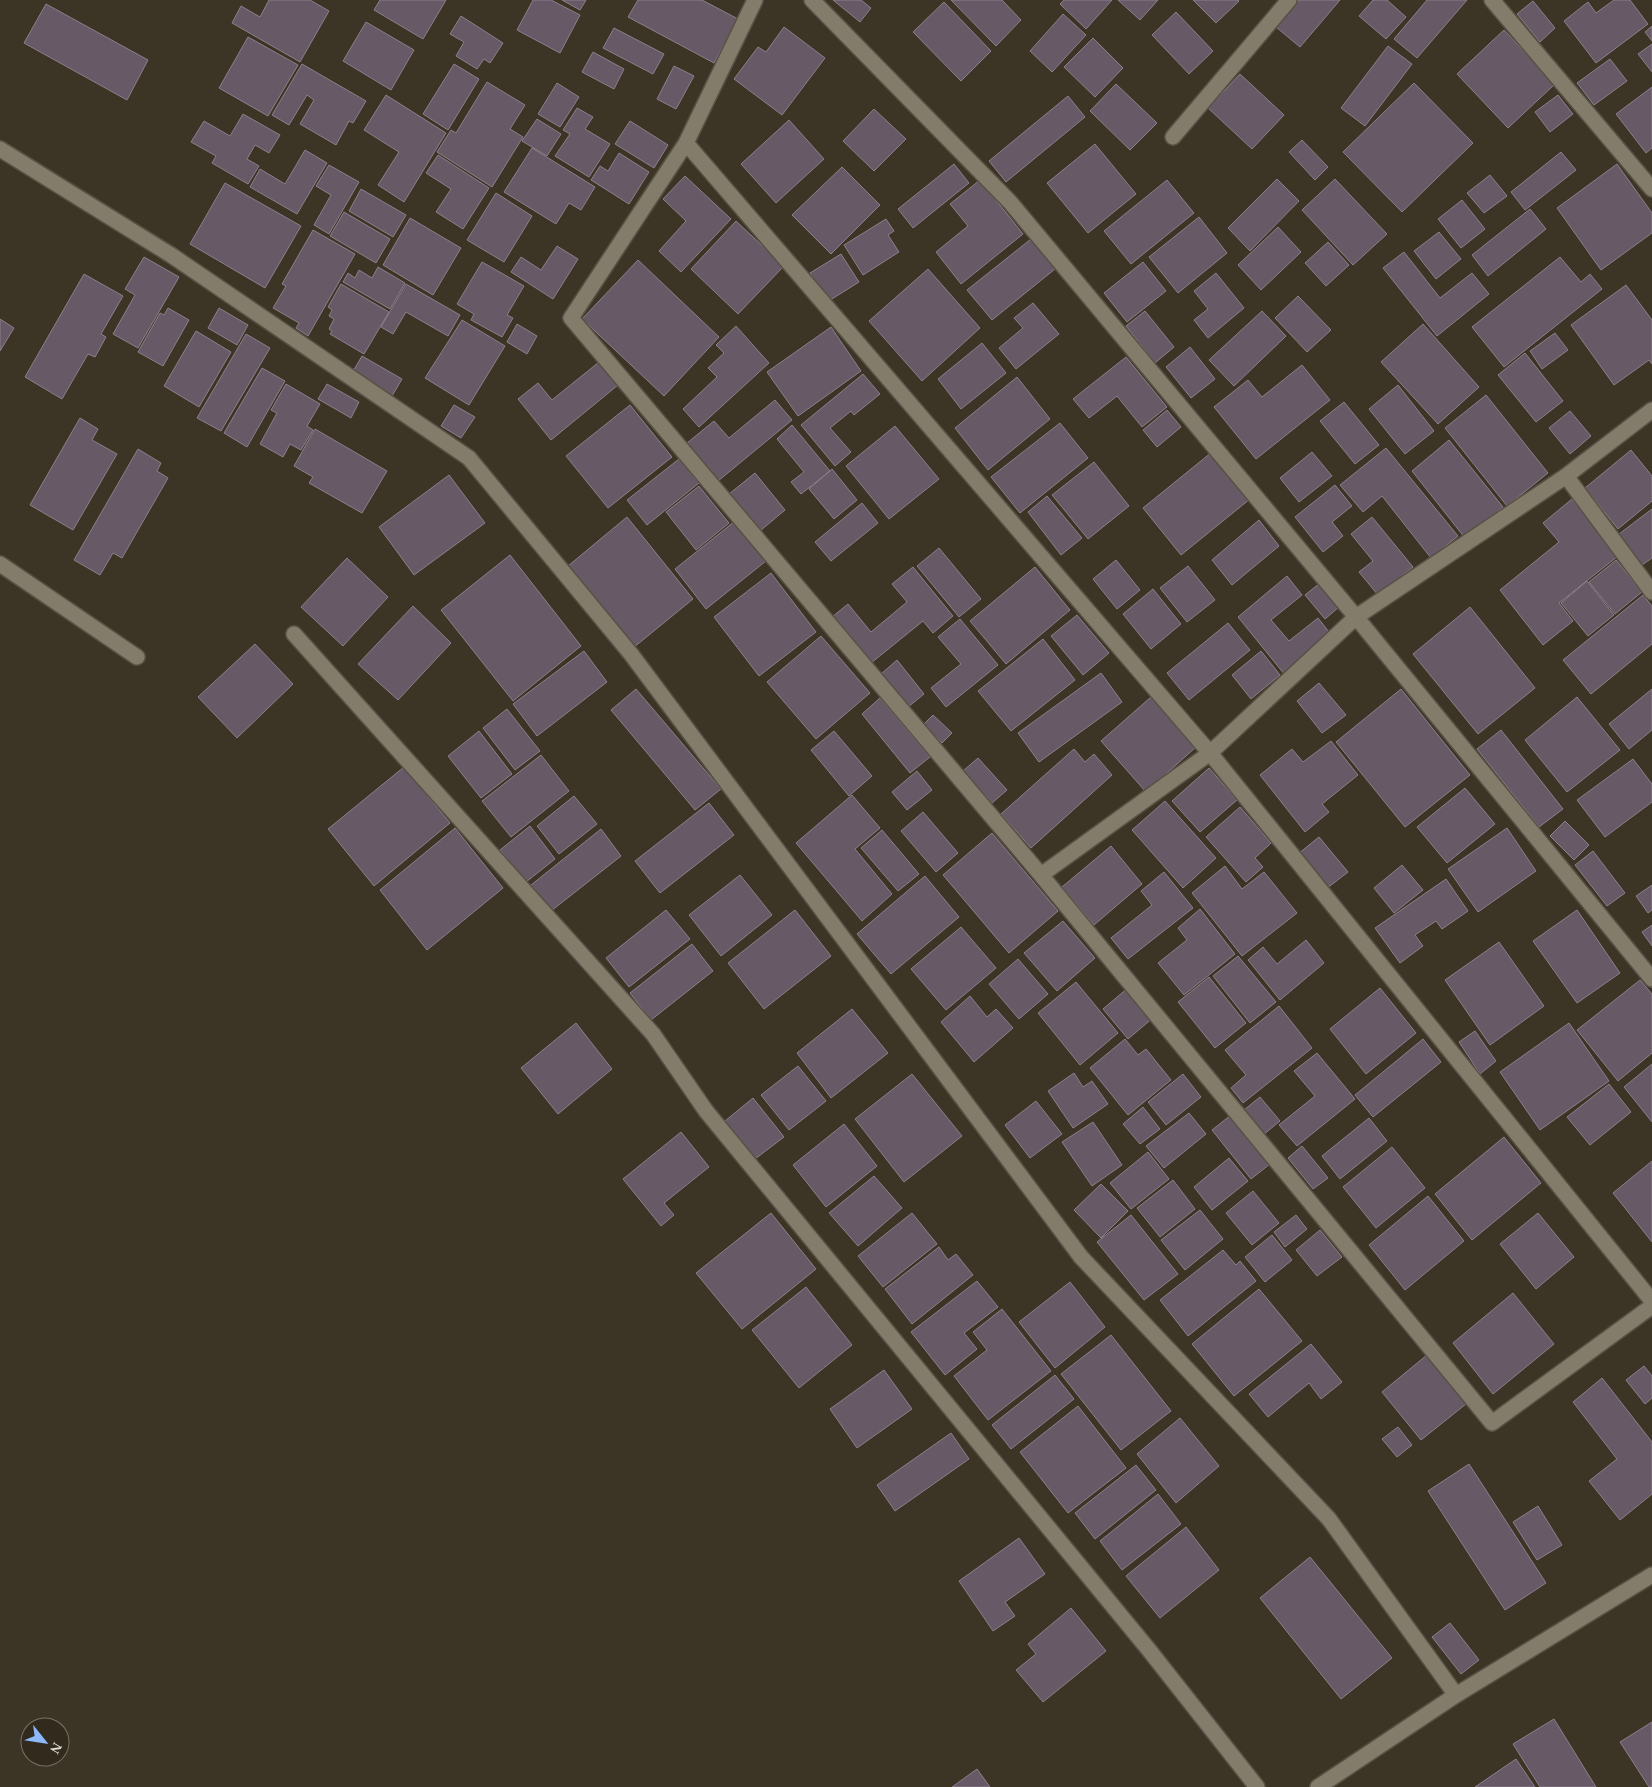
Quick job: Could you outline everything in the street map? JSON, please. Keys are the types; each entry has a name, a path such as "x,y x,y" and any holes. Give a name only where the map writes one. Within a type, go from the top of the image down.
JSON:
{"street":[{"path":"755,0 686,143 571,318 1041,875 1492,1423 1652,1306"},
{"path":"812,0 1010,202 1356,617 1652,979"},
{"path":"1172,137 1289,0"},
{"path":"1492,0 1652,189"},
{"path":"686,143 1210,753 1652,1301"},
{"path":"0,149 171,254 469,458 631,654 1080,1258 1329,1519 1456,1695"},
{"path":"1041,875 1210,753 1356,617 1566,476 1652,410"},
{"path":"1566,476 1652,592"},
{"path":"0,564 137,656"},
{"path":"294,634 653,1034 706,1111 1142,1642 1257,1787"},
{"path":"1318,1787 1456,1695 1652,1575"}],"building":[{"path":"269,0 310,0 329,11 300,62 232,23 241,6 260,17"},
{"path":"380,0 446,0 423,39 374,10"},
{"path":"533,0 551,0 580,15 560,53 517,30"},
{"path":"562,0 586,0 580,10"},
{"path":"638,0 702,0 738,19 714,63 628,17"},
{"path":"833,0 861,0 871,8 860,22"},
{"path":"951,0 1002,0 1021,20 996,46"},
{"path":"1064,0 1112,0 1086,29 1060,4"},
{"path":"1118,0 1158,0 1140,20"},
{"path":"1193,0 1238,0 1239,1 1216,23"},
{"path":"1299,0 1340,0 1300,47 1276,27"},
{"path":"1373,0 1387,0 1406,17 1386,39 1359,16"},
{"path":"1427,0 1467,0 1417,58 1394,39"},
{"path":"1614,0 1630,0 1648,24 1596,63 1564,21 1588,2 1596,13"},
{"path":"1533,1 1555,28 1540,42 1517,14"},
{"path":"944,2 991,51 961,81 913,32"},
{"path":"46,4 148,60 127,100 24,43"},
{"path":"1176,12 1213,51 1189,74 1152,35"},
{"path":"1063,14 1086,35 1052,72 1030,51"},
{"path":"461,16 503,43 490,63 484,59 477,69 456,56 464,42 450,34"},
{"path":"366,22 414,50 391,90 343,61"},
{"path":"1652,26 1652,41 1645,32"},
{"path":"784,27 825,58 782,115 734,79 758,47 766,52"},
{"path":"614,28 664,54 653,74 603,48"},
{"path":"1504,30 1555,84 1508,128 1457,74"},
{"path":"248,37 298,65 268,116 219,88"},
{"path":"1093,38 1123,68 1095,97 1064,67"},
{"path":"1652,44 1652,72 1638,54"},
{"path":"1388,46 1412,64 1365,126 1341,108"},
{"path":"593,52 624,69 614,89 582,72"},
{"path":"1610,59 1627,81 1594,105 1577,83"},
{"path":"302,64 366,101 353,123 349,121 336,145 300,124 314,100 307,95 289,125 272,115"},
{"path":"454,64 479,79 448,130 423,114"},
{"path":"674,66 694,76 676,109 657,99"},
{"path":"1240,74 1284,115 1252,149 1208,108"},
{"path":"487,82 525,105 510,129 523,137 492,187 437,152 451,130 456,133"},
{"path":"557,83 579,97 560,127 538,114"},
{"path":"1414,83 1473,143 1402,212 1343,152"},
{"path":"1116,84 1157,123 1130,150 1090,111"},
{"path":"1652,87 1652,148 1646,153 1616,114"},
{"path":"386,95 446,133 404,202 378,185 399,152 364,130"},
{"path":"1558,95 1573,114 1550,132 1535,112"},
{"path":"1068,96 1085,117 1006,182 989,161"},
{"path":"577,108 593,117 585,129 610,144 589,177 555,156 570,134 563,130"},
{"path":"874,109 906,139 874,171 843,141"},
{"path":"243,114 280,135 269,153 255,145 247,159 259,166 248,184 212,163 216,156 191,142 204,121 230,136"},
{"path":"537,119 561,134 547,156 522,141"},
{"path":"789,120 824,159 776,203 741,164"},
{"path":"630,121 668,145 654,168 615,144"},
{"path":"1302,140 1328,167 1315,180 1289,152"},
{"path":"1095,144 1136,194 1088,233 1047,183"},
{"path":"532,148 595,187 581,210 569,203 556,224 504,192"},
{"path":"305,150 327,163 297,214 250,187 260,169 285,184"},
{"path":"1561,152 1576,170 1525,210 1511,192"},
{"path":"619,153 649,172 629,204 591,180 600,166 608,171"},
{"path":"438,155 489,188 463,229 436,212 451,189 426,173"},
{"path":"954,164 969,183 913,228 898,209"},
{"path":"1617,164 1652,213 1652,233 1601,270 1557,208"},
{"path":"329,165 359,182 329,234 314,225 331,195 316,186"},
{"path":"842,167 880,205 831,254 792,215"},
{"path":"1490,175 1507,196 1484,213 1467,193"},
{"path":"685,176 731,219 681,272 659,251 686,221 663,199"},
{"path":"1277,179 1299,201 1250,251 1228,228"},
{"path":"1335,179 1387,234 1353,265 1302,210"},
{"path":"980,180 1023,234 961,284 936,252 968,226 950,204"},
{"path":"1167,180 1194,213 1131,264 1104,231"},
{"path":"225,183 301,226 265,288 190,244"},
{"path":"361,189 406,215 393,237 349,211"},
{"path":"496,193 532,216 504,262 467,240"},
{"path":"1462,200 1485,229 1461,248 1438,219"},
{"path":"1530,209 1546,229 1488,276 1472,255"},
{"path":"344,212 390,239 376,263 330,236"},
{"path":"1199,217 1227,253 1178,293 1149,257"},
{"path":"410,218 461,248 433,295 383,265"},
{"path":"886,219 894,231 888,235 899,252 863,275 844,245"},
{"path":"736,221 784,266 738,314 691,269"},
{"path":"1278,227 1301,252 1261,290 1238,265"},
{"path":"313,230 355,254 308,336 296,328 299,323 273,308 286,286 282,284"},
{"path":"1439,232 1461,259 1436,279 1414,251"},
{"path":"1031,239 1055,269 992,320 967,290"},
{"path":"1328,242 1349,265 1326,286 1305,263"},
{"path":"557,246 578,259 553,299 511,272 521,257 541,270"},
{"path":"1404,252 1440,298 1472,273 1489,294 1437,336 1383,268"},
{"path":"841,254 859,282 827,302 810,273"},
{"path":"144,257 179,277 138,348 113,334 135,295 125,289"},
{"path":"1560,257 1581,282 1590,274 1602,289 1504,367 1472,327"},
{"path":"638,260 719,337 664,396 582,319"},
{"path":"482,262 524,286 507,315 513,318 502,337 471,320 474,314 457,304"},
{"path":"1143,262 1166,291 1127,322 1104,293"},
{"path":"378,267 405,283 390,309 343,282 348,273 355,278 359,270 372,278"},
{"path":"928,269 980,328 922,381 869,321"},
{"path":"1216,273 1244,308 1208,338 1194,320 1208,309 1194,291"},
{"path":"84,274 123,296 101,334 106,337 95,357 88,354 62,399 25,377"},
{"path":"341,284 389,312 364,354 330,334 332,331 329,329 334,319 329,316 332,310 328,307"},
{"path":"406,284 460,315 448,336 406,312 393,334 381,327"},
{"path":"1626,285 1652,320 1652,364 1649,360 1614,385 1571,325"},
{"path":"1298,296 1331,330 1307,352 1275,318"},
{"path":"1033,303 1059,334 1016,369 999,348 1023,328 1014,318"},
{"path":"168,308 189,320 163,366 138,352 160,313 164,315"},
{"path":"219,308 248,325 237,345 208,328"},
{"path":"1145,311 1174,347 1155,363 1126,326"},
{"path":"1262,311 1286,336 1234,386 1209,360"},
{"path":"0,319 14,328 0,351"},
{"path":"462,320 505,346 469,405 425,378"},
{"path":"517,324 537,336 527,354 507,342"},
{"path":"1423,324 1479,387 1438,424 1381,362"},
{"path":"736,326 769,363 699,427 683,409 717,377 708,368 724,353 716,345"},
{"path":"831,327 861,371 798,416 767,372"},
{"path":"196,331 231,352 199,407 164,386"},
{"path":"1555,333 1568,350 1542,369 1530,351"},
{"path":"246,334 270,348 221,431 197,418"},
{"path":"982,343 1006,373 961,409 938,379"},
{"path":"1190,347 1215,379 1191,398 1166,367"},
{"path":"1525,353 1563,401 1536,422 1498,375"},
{"path":"362,356 402,379 392,396 352,373"},
{"path":"1126,357 1167,407 1142,427 1117,396 1089,418 1073,399"},
{"path":"599,362 618,385 551,440 518,399 538,383 552,400"},
{"path":"1302,365 1330,400 1256,459 1214,407 1248,380 1262,397"},
{"path":"262,368 285,381 247,447 224,433"},
{"path":"863,374 880,394 854,415 851,411 830,428 851,452 835,466 801,425"},
{"path":"1017,377 1050,419 988,470 955,428"},
{"path":"286,384 320,404 307,426 313,430 301,450 290,444 283,457 260,444 277,413 271,410"},
{"path":"327,384 359,402 351,418 318,399"},
{"path":"1398,385 1434,431 1405,454 1369,409"},
{"path":"1486,395 1548,473 1507,506 1445,428"},
{"path":"775,400 792,420 718,481 687,443 714,421 729,438"},
{"path":"1344,402 1379,445 1355,464 1320,421"},
{"path":"454,405 475,417 461,438 441,426"},
{"path":"630,405 672,457 608,508 566,456"},
{"path":"1167,410 1181,427 1157,447 1143,430"},
{"path":"1570,411 1591,436 1570,454 1549,428"},
{"path":"80,418 98,429 92,440 117,454 73,530 30,505"},
{"path":"1060,423 1088,458 1020,513 991,477"},
{"path":"792,425 830,471 801,494 791,482 804,472 777,439"},
{"path":"895,426 939,479 889,519 846,466"},
{"path":"315,429 387,471 362,513 309,483 313,477 294,466"},
{"path":"1449,440 1503,507 1465,538 1412,471"},
{"path":"1386,448 1458,536 1431,558 1382,496 1363,512 1340,485"},
{"path":"138,449 161,463 157,471 168,478 122,558 113,553 100,575 74,560"},
{"path":"1631,450 1652,476 1652,501 1618,529 1585,488"},
{"path":"1212,452 1250,499 1181,555 1143,508"},
{"path":"1312,452 1332,476 1299,502 1280,478"},
{"path":"679,459 699,483 647,525 627,500"},
{"path":"1094,462 1129,506 1088,539 1052,495"},
{"path":"832,469 857,500 834,519 809,489"},
{"path":"755,473 785,510 760,531 729,494"},
{"path":"449,475 485,523 414,575 379,527"},
{"path":"1335,485 1352,506 1332,522 1343,536 1323,552 1295,517"},
{"path":"699,486 729,523 696,550 666,512"},
{"path":"1047,496 1082,538 1061,555 1028,512"},
{"path":"1572,499 1618,556 1559,603 1573,621 1543,645 1500,590 1559,542 1543,523"},
{"path":"862,503 878,523 831,561 815,542"},
{"path":"1652,509 1652,558 1642,565 1619,534"},
{"path":"627,517 693,599 633,648 568,566"},
{"path":"1372,517 1413,567 1378,595 1359,572 1373,561 1351,534"},
{"path":"1259,520 1279,546 1232,585 1212,560"},
{"path":"735,521 766,561 706,609 675,569"},
{"path":"939,548 981,599 959,617 917,566"},
{"path":"510,555 581,646 513,701 441,610"},
{"path":"347,558 388,597 343,646 301,607"},
{"path":"1116,560 1140,590 1117,609 1093,579"},
{"path":"1616,560 1642,592 1615,614 1589,582"},
{"path":"1188,566 1215,600 1187,622 1160,588"},
{"path":"913,567 953,616 933,633 923,621 871,663 832,617 848,604 871,632 907,602 892,584"},
{"path":"1035,567 1070,610 1006,664 970,621"},
{"path":"771,573 816,632 759,676 714,617"},
{"path":"1287,576 1302,595 1271,620 1289,641 1318,618 1333,637 1285,675 1238,617"},
{"path":"1587,581 1614,615 1588,636 1561,603"},
{"path":"1320,583 1339,607 1325,619 1305,595"},
{"path":"1153,589 1181,624 1151,649 1123,614"},
{"path":"1643,595 1652,606 1652,644 1591,694 1563,660"},
{"path":"413,606 451,643 398,700 358,664"},
{"path":"1470,607 1535,688 1478,734 1413,654"},
{"path":"1077,615 1109,653 1083,675 1051,636"},
{"path":"960,619 998,665 946,707 931,688 961,664 938,637"},
{"path":"1228,623 1250,650 1189,700 1167,673"},
{"path":"821,636 870,693 816,739 767,682"},
{"path":"1043,639 1075,680 1011,731 978,691"},
{"path":"255,644 293,684 237,738 198,697"},
{"path":"584,651 607,682 537,736 513,704"},
{"path":"1261,651 1280,675 1251,699 1232,675"},
{"path":"897,660 924,694 908,707 881,674"},
{"path":"1101,673 1122,702 1039,762 1018,733"},
{"path":"1319,683 1346,715 1322,733 1297,701"},
{"path":"636,689 721,789 695,810 611,710"},
{"path":"1401,689 1470,775 1405,827 1336,742"},
{"path":"1652,689 1652,730 1629,749 1609,724"},
{"path":"1151,697 1196,747 1146,792 1101,741"},
{"path":"1577,697 1620,750 1567,792 1525,740"},
{"path":"880,698 930,757 910,773 862,714"},
{"path":"507,709 540,751 515,770 483,728"},
{"path":"933,715 952,733 942,743 923,725"},
{"path":"1501,730 1563,809 1539,827 1477,749"},
{"path":"479,731 512,774 481,798 448,756"},
{"path":"834,731 872,776 849,796 811,750"},
{"path":"1331,741 1358,775 1322,804 1329,812 1305,832 1260,775 1292,749 1303,762"},
{"path":"1074,749 1085,762 1094,754 1112,775 1031,848 1001,814"},
{"path":"541,755 569,791 511,837 482,801"},
{"path":"978,758 1007,790 992,803 963,771"},
{"path":"1633,759 1652,784 1652,802 1605,837 1577,800"},
{"path":"404,767 450,823 374,886 328,829"},
{"path":"1209,768 1237,800 1200,832 1172,801"},
{"path":"917,771 932,790 907,810 892,792"},
{"path":"1465,788 1495,824 1447,863 1417,827"},
{"path":"852,795 880,828 855,849 892,894 862,921 796,843"},
{"path":"574,796 597,824 559,854 537,826"},
{"path":"1165,801 1216,858 1183,888 1132,830"},
{"path":"709,803 734,835 660,893 635,861"},
{"path":"1240,807 1271,843 1255,858 1263,867 1246,882 1206,837"},
{"path":"923,812 958,853 936,872 901,831"},
{"path":"1565,821 1589,845 1574,860 1550,836"},
{"path":"530,826 555,859 526,882 500,850"},
{"path":"455,828 503,888 427,950 380,890"},
{"path":"1507,828 1536,871 1478,912 1448,869"},
{"path":"601,829 621,856 551,911 531,885"},
{"path":"882,830 919,874 898,891 861,848"},
{"path":"992,833 1058,911 1009,953 943,875"},
{"path":"1319,837 1348,872 1326,889 1298,854"},
{"path":"1111,846 1142,884 1094,925 1062,887"},
{"path":"1593,851 1625,893 1607,906 1575,865"},
{"path":"1402,865 1423,890 1394,913 1374,888"},
{"path":"1225,866 1242,889 1264,872 1297,913 1242,956 1192,893"},
{"path":"1164,872 1193,908 1128,959 1111,938 1152,905 1141,891"},
{"path":"740,875 772,915 721,956 689,915"},
{"path":"925,876 959,917 891,974 857,934"},
{"path":"1446,879 1468,911 1442,929 1436,921 1415,935 1423,946 1400,963 1375,928"},
{"path":"1652,885 1652,910 1648,913 1636,896"},
{"path":"1200,909 1235,954 1184,995 1158,963 1187,940 1178,928"},
{"path":"666,910 690,939 629,987 606,958"},
{"path":"795,910 831,956 764,1009 728,963"},
{"path":"1577,910 1620,973 1577,1003 1533,941"},
{"path":"1063,921 1095,958 1057,991 1024,953"},
{"path":"1652,925 1652,946 1642,932"},
{"path":"961,927 996,968 946,1010 911,969"},
{"path":"1306,940 1324,963 1280,1000 1248,960 1263,947 1277,964"},
{"path":"1499,942 1544,1006 1490,1045 1445,980"},
{"path":"692,944 713,971 651,1020 630,993"},
{"path":"1238,956 1276,1002 1250,1023 1213,976"},
{"path":"1018,959 1048,994 1019,1019 989,984"},
{"path":"1209,977 1246,1023 1215,1048 1178,1002"},
{"path":"1640,980 1652,994 1652,1053 1618,1081 1577,1030"},
{"path":"1076,982 1118,1033 1080,1065 1038,1013"},
{"path":"1129,987 1154,1017 1128,1039 1103,1009"},
{"path":"1380,988 1416,1033 1366,1074 1330,1029"},
{"path":"970,996 987,1017 996,1009 1013,1028 974,1062 941,1022"},
{"path":"1279,1006 1312,1048 1243,1103 1231,1088 1246,1075 1225,1050"},
{"path":"852,1009 888,1053 831,1098 797,1053"},
{"path":"576,1023 612,1069 558,1114 521,1068"},
{"path":"1569,1023 1609,1081 1540,1130 1500,1072"},
{"path":"1475,1031 1496,1061 1480,1074 1459,1042"},
{"path":"1125,1039 1138,1055 1146,1049 1171,1080 1128,1115 1090,1068"},
{"path":"1423,1039 1441,1062 1373,1117 1355,1095"},
{"path":"1317,1053 1355,1099 1297,1146 1279,1125 1315,1096 1294,1071"},
{"path":"1652,1064 1652,1122 1624,1087"},
{"path":"798,1066 826,1101 789,1130 761,1095"},
{"path":"1074,1073 1083,1087 1092,1081 1108,1104 1073,1128 1048,1091"},
{"path":"912,1074 962,1136 904,1182 855,1119"},
{"path":"1183,1074 1201,1097 1166,1125 1148,1102"},
{"path":"1609,1084 1631,1112 1590,1145 1567,1117"},
{"path":"1260,1097 1280,1121 1263,1135 1244,1110"},
{"path":"753,1098 784,1137 755,1159 725,1121"},
{"path":"1036,1101 1062,1134 1030,1158 1005,1125"},
{"path":"1143,1107 1160,1129 1140,1144 1123,1124"},
{"path":"1189,1113 1206,1134 1164,1168 1146,1146"},
{"path":"1231,1115 1270,1164 1251,1179 1212,1130"},
{"path":"1369,1118 1387,1141 1340,1179 1322,1156"},
{"path":"1093,1122 1122,1165 1092,1186 1062,1142"},
{"path":"844,1124 877,1166 826,1207 793,1165"},
{"path":"681,1132 709,1167 664,1203 674,1215 661,1226 623,1179"},
{"path":"1504,1137 1541,1183 1472,1240 1435,1194"},
{"path":"1302,1146 1328,1178 1313,1189 1288,1158"},
{"path":"1392,1147 1425,1188 1376,1228 1343,1187"},
{"path":"1148,1152 1169,1179 1131,1209 1110,1183"},
{"path":"1229,1158 1248,1181 1212,1210 1194,1187"},
{"path":"1652,1161 1652,1242 1613,1193"},
{"path":"874,1176 902,1208 858,1246 829,1213"},
{"path":"1173,1180 1195,1209 1160,1237 1137,1208"},
{"path":"1101,1184 1128,1211 1101,1238 1074,1210"},
{"path":"1253,1191 1279,1223 1252,1245 1226,1213"},
{"path":"1428,1196 1464,1241 1405,1290 1369,1245"},
{"path":"1200,1210 1223,1239 1185,1270 1161,1240"},
{"path":"771,1213 816,1269 742,1329 696,1273"},
{"path":"912,1213 937,1244 883,1287 858,1256"},
{"path":"1538,1213 1574,1257 1536,1289 1500,1244"},
{"path":"1131,1215 1178,1274 1144,1300 1097,1242"},
{"path":"1296,1215 1307,1229 1285,1247 1274,1232"},
{"path":"1320,1230 1342,1257 1317,1276 1296,1250"},
{"path":"1272,1235 1292,1260 1265,1282 1245,1257"},
{"path":"939,1247 948,1260 956,1254 973,1275 912,1324 885,1289"},
{"path":"1223,1250 1236,1265 1240,1261 1256,1281 1188,1336 1160,1300"},
{"path":"977,1281 998,1307 964,1333 977,1349 945,1375 911,1332"},
{"path":"1070,1282 1105,1327 1055,1368 1019,1322"},
{"path":"806,1287 852,1345 799,1388 752,1330"},
{"path":"1259,1289 1302,1341 1234,1396 1192,1344"},
{"path":"1513,1293 1554,1344 1493,1394 1453,1343"},
{"path":"1002,1309 1051,1371 988,1420 954,1376 987,1350 973,1332"},
{"path":"1111,1335 1171,1411 1121,1450 1061,1374"},
{"path":"1311,1344 1342,1382 1321,1399 1309,1383 1268,1417 1249,1394"},
{"path":"1427,1355 1466,1404 1421,1440 1382,1392"},
{"path":"1644,1366 1652,1376 1652,1398 1645,1404 1626,1380"},
{"path":"884,1370 912,1409 857,1448 830,1409"},
{"path":"1055,1375 1074,1399 1011,1449 992,1425"},
{"path":"1602,1378 1652,1442 1652,1494 1620,1520 1589,1481 1617,1459 1573,1402"},
{"path":"1078,1406 1126,1468 1068,1513 1020,1452"},
{"path":"1180,1418 1219,1466 1176,1503 1137,1454"},
{"path":"1398,1427 1412,1445 1397,1457 1382,1439"},
{"path":"951,1433 969,1459 895,1511 877,1485"},
{"path":"1469,1464 1546,1583 1505,1610 1428,1491"},
{"path":"1136,1465 1156,1490 1095,1539 1075,1513"},
{"path":"1158,1494 1181,1524 1122,1570 1100,1541"},
{"path":"1538,1506 1562,1545 1537,1560 1513,1522"},
{"path":"1186,1527 1219,1570 1160,1618 1126,1576"},
{"path":"1019,1538 1045,1574 1005,1602 1015,1616 993,1631 959,1581"},
{"path":"1310,1557 1392,1658 1341,1699 1260,1598"},
{"path":"1071,1608 1106,1651 1043,1702 1016,1670 1036,1654 1028,1644"},
{"path":"1450,1623 1479,1660 1461,1674 1432,1637"},
{"path":"1554,1719 1596,1787 1540,1787 1513,1744"},
{"path":"1652,1722 1652,1787 1649,1787 1620,1742"},
{"path":"1516,1759 1535,1787 1475,1787"},
{"path":"977,1769 990,1787 952,1787"}]}
